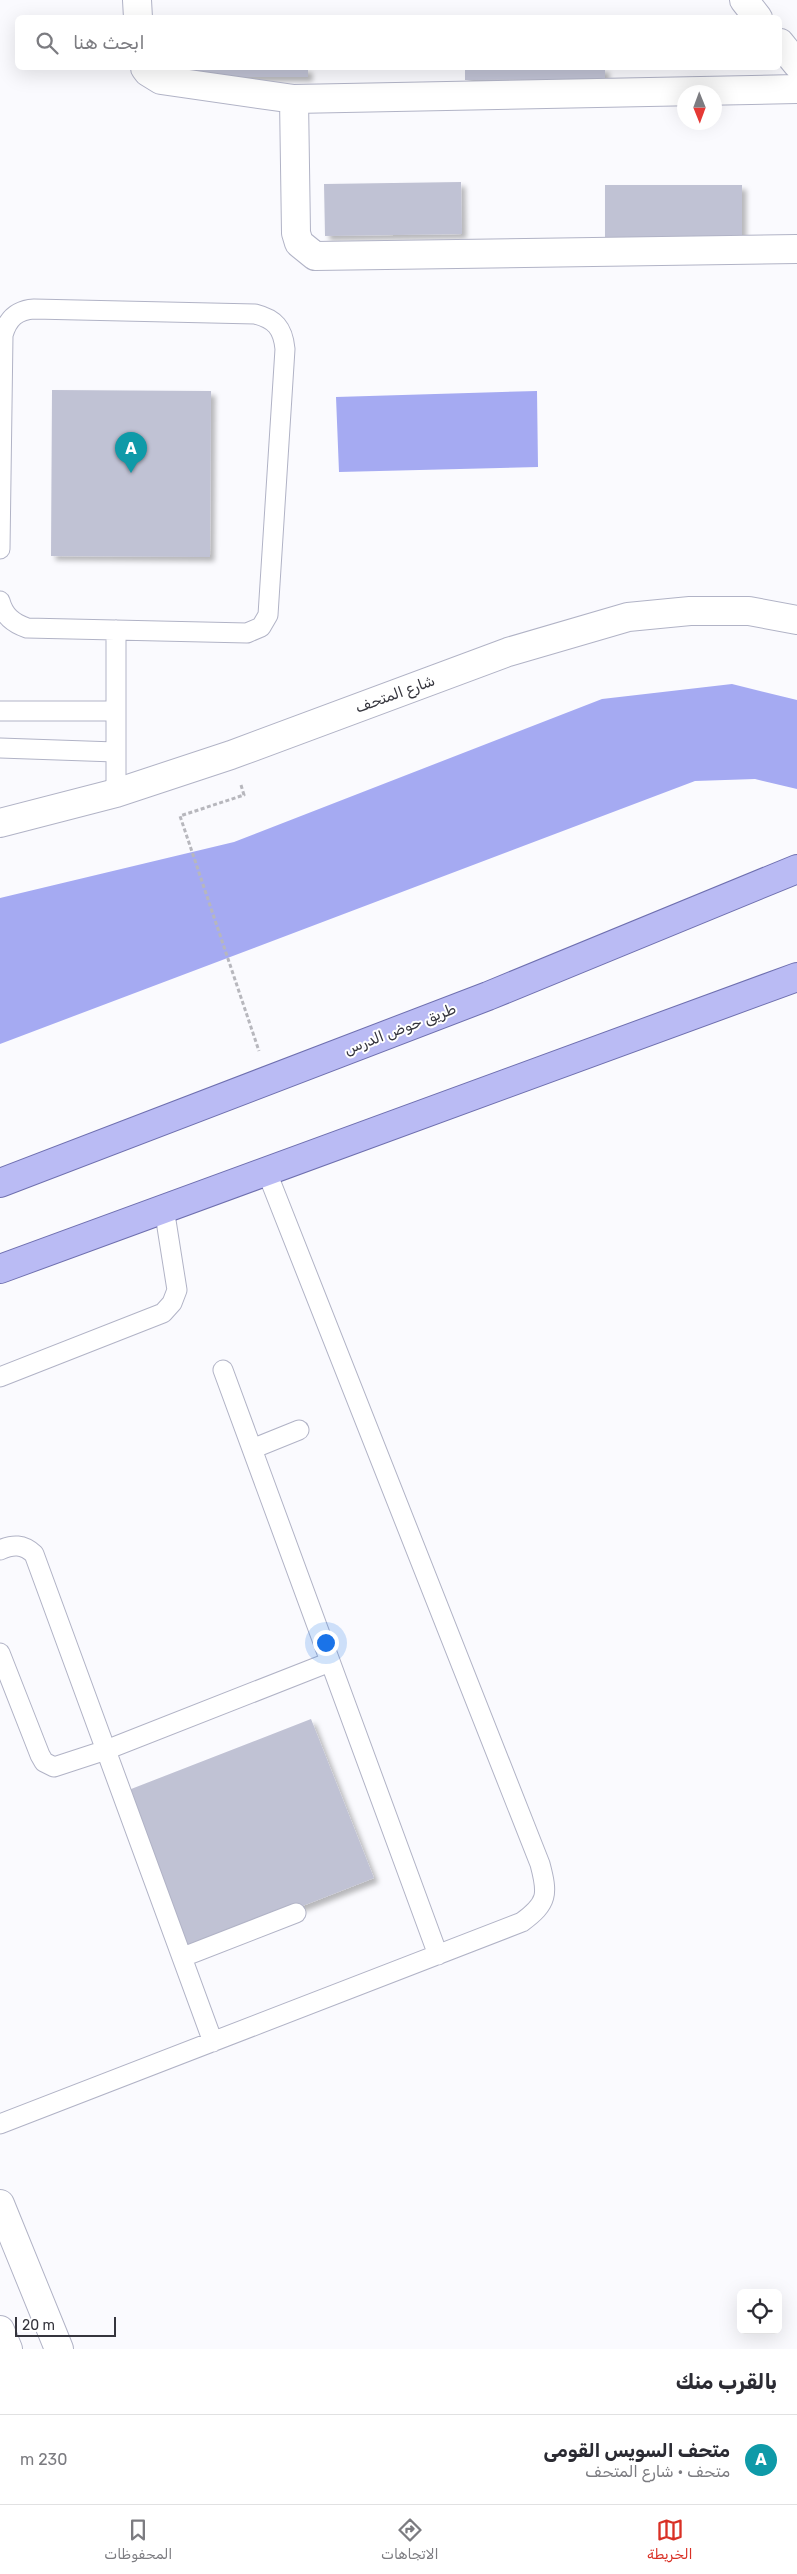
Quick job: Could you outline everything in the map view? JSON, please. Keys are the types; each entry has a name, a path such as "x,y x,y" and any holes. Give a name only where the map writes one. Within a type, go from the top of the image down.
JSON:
{"main road":[{"name":"طريق حوض الدرس","path":"0,1183 268,1078 488,996 797,869"},
{"path":"0,1269 797,977"}],"street":[{"path":"137,0 138,15"},
{"path":"744,0 756,15"},
{"path":"782,45 797,64"},
{"path":"146,70 161,80 294,99 797,89"},
{"path":"294,99 296,233 299,243 315,256 797,249"},
{"name":"شارع المتحف","path":"0,823 116,793 231,755 508,652 628,617 690,611 749,610 797,620"},
{"path":"0,2204 59,2349"},
{"path":"0,2330 8,2349"}],"lane":[{"path":"0,549 3,334 6,315 34,309 255,314 267,317 278,325 284,336 285,349 268,615 261,628 247,633 27,628 8,618 0,601"},
{"path":"116,630 116,793"},
{"path":"0,711 115,711"},
{"path":"0,748 116,752"},
{"path":"0,2124 522,1922 538,1910 545,1895 544,1879 266,1170"},
{"path":"0,1377 163,1313 172,1302 177,1290 164,1208"},
{"path":"222,1370 438,1955"},
{"path":"252,1449 299,1430"},
{"path":"0,1550 18,1546 27,1548 34,1554 213,2042"},
{"path":"0,1653 44,1762 54,1767 62,1766 106,1750 330,1662"},
{"path":"183,1957 296,1913"}],"path":[{"path":"231,755 244,795 180,816 268,1078"}],"water":[{"path":"537,391 538,467 339,472 336,397"},
{"path":"732,684 797,700 797,789 755,779 695,781 0,1044 0,898 234,842 602,699"}],"building":[{"path":"172,70 308,70 308,77 172,77"},
{"path":"465,70 605,70 605,79 465,80"},
{"path":"461,182 462,234 325,236 324,184"},
{"path":"605,185 742,185 742,238 605,238"},
{"path":"52,390 211,391 210,557 51,556"},
{"path":"311,1719 374,1878 188,1951 126,1791"}],"place":[{"name":"متحف السويس القومى","path":"131,473"}]}
